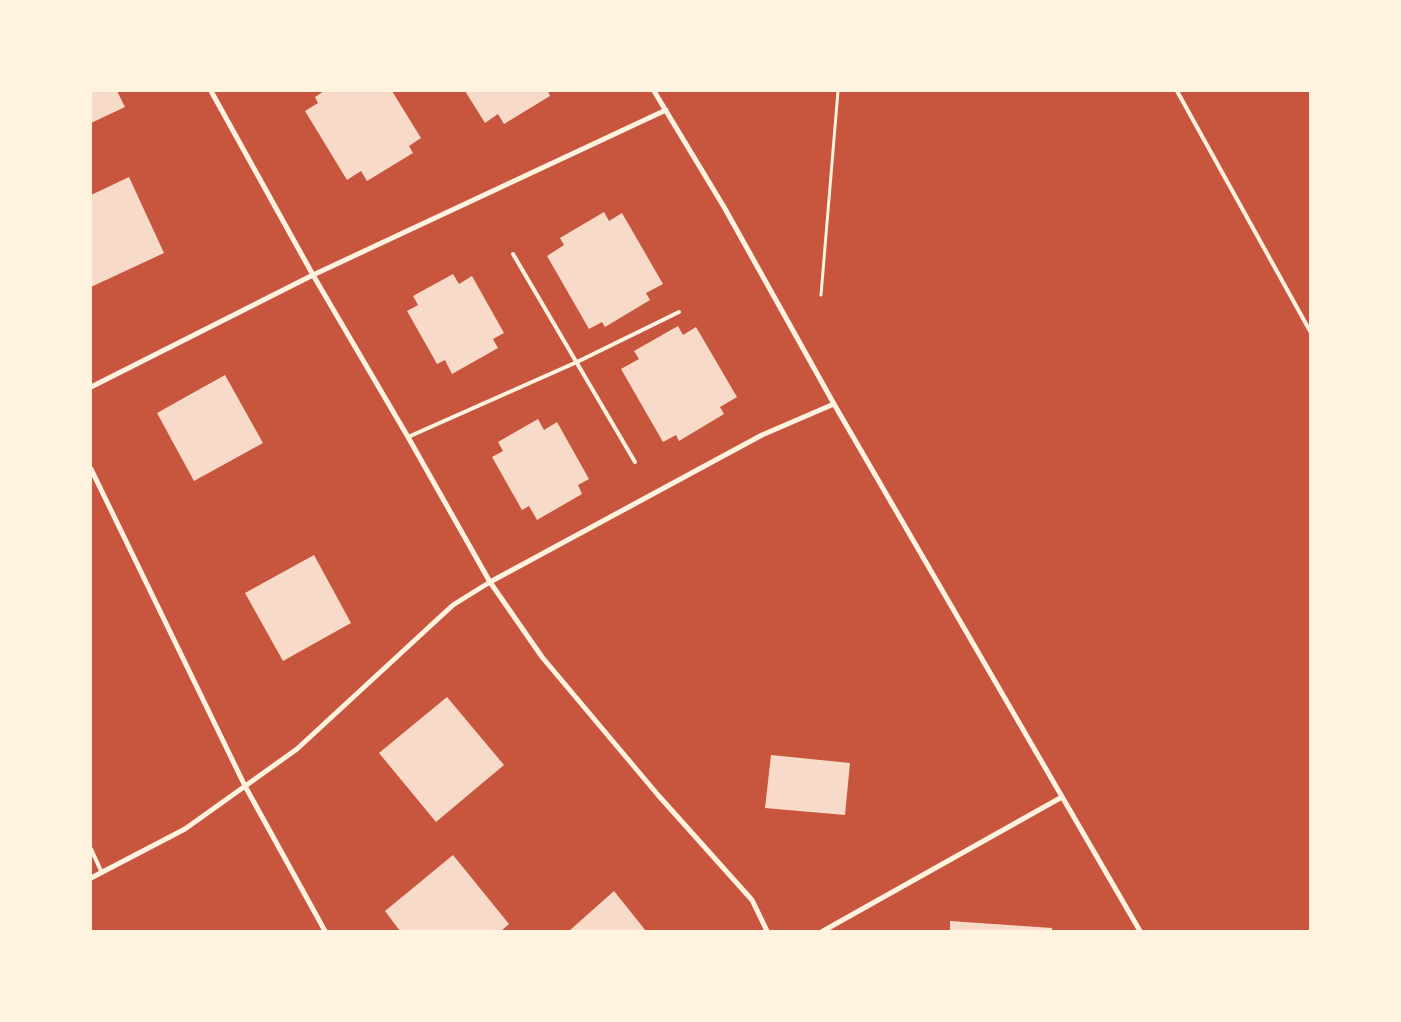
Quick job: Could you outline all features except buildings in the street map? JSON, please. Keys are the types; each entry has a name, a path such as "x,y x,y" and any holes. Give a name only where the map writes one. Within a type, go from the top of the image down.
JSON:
{"street":[{"path":"211,91 313,275 490,582 542,657 658,795 752,900 767,931"},
{"path":"654,91 724,207 834,404 1140,931"},
{"path":"91,386 313,275 666,110"},
{"path":"91,878 185,829 297,749 452,605 490,582 762,434 834,404"},
{"path":"91,469 245,786 325,931"},
{"path":"824,931 1062,797"}],"lane":[{"path":"1177,91 1310,331"},
{"path":"513,254 634,462"},
{"path":"408,437 577,362 679,312"},
{"path":"91,849 102,873"}],"path":[{"path":"821,295 838,91"}]}
